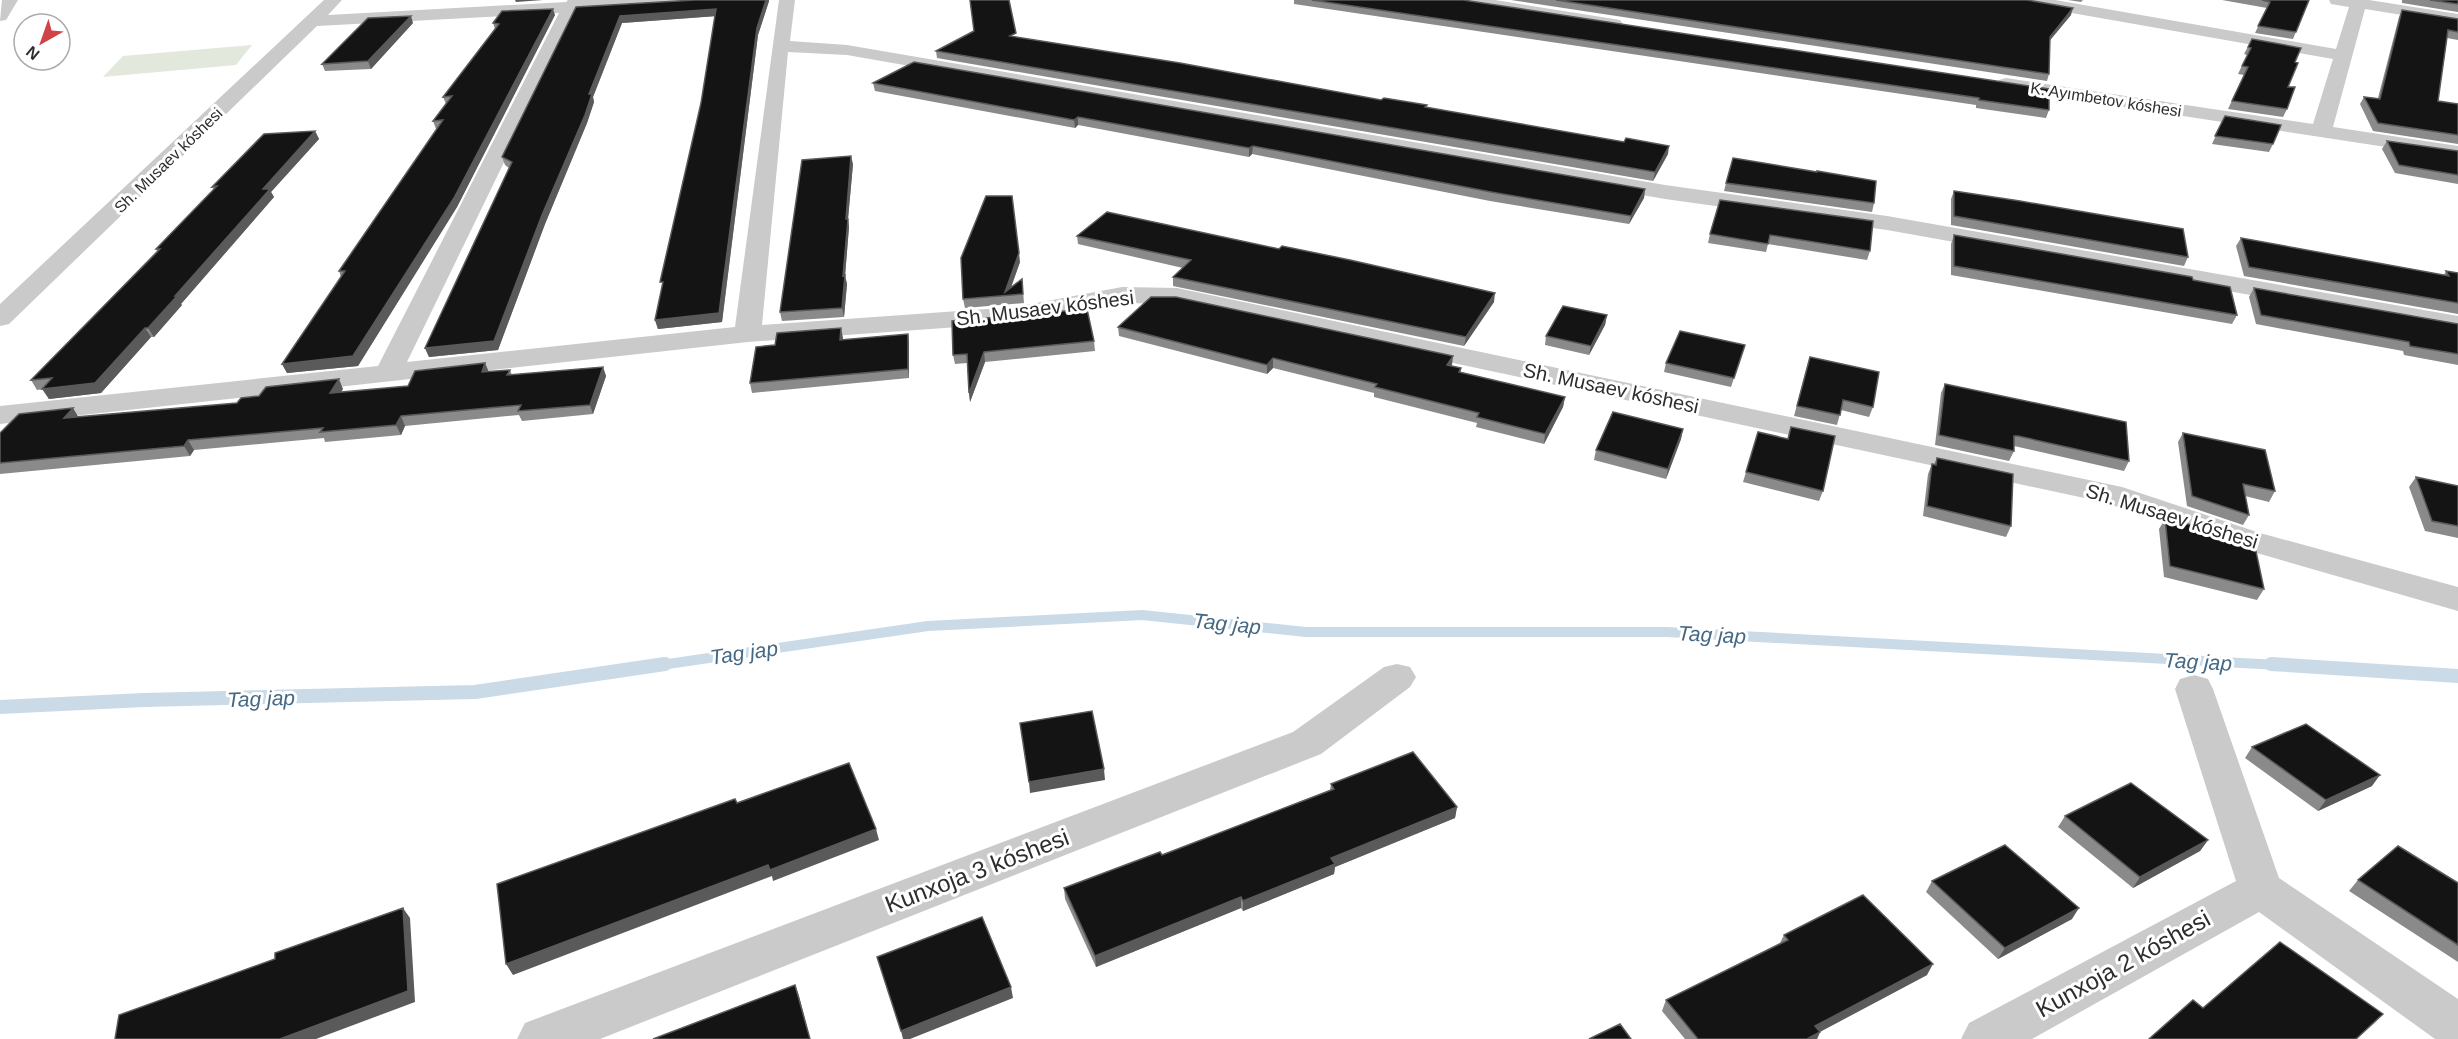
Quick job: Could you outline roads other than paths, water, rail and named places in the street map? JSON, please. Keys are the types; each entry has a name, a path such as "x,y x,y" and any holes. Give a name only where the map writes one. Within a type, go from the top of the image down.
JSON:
{"street":[{"path":"0,16 10,0"},
{"name":"Sh. Musaev kóshesi","path":"0,318 334,0"},
{"path":"312,21 574,4 696,0"},
{"path":"748,334 787,0"},
{"path":"1463,0 1633,27"},
{"path":"2026,0 2341,55"},
{"path":"2337,0 2458,19"},
{"path":"2321,132 2341,55 2359,2"},
{"path":"389,371 574,4"},
{"path":"780,46 847,50 1665,192 1887,223 2458,324"},
{"name":"K. Ayımbetov kóshesi","path":"1992,82 2458,152"},
{"name":"Sh. Musaev kóshesi","path":"0,415 389,371 748,334 1015,315 1122,295 1177,296 2111,494 2248,540 2458,599"},
{"name":"Kunxoja 3 kóshesi","path":"542,1039 1307,744 1397,677"},
{"path":"2194,689 2261,889 2458,1026"},
{"name":"Kunxoja 2 kóshesi","path":"1986,1039 2261,889"}],"waterway":[{"name":"Tag jap","path":"654,666 928,626 1142,615 1306,632 1666,632 2299,666"},
{"name":"Tag jap","path":"0,707 144,700 475,692 665,664"},
{"name":"Tag jap","path":"2271,664 2458,676"}]}
